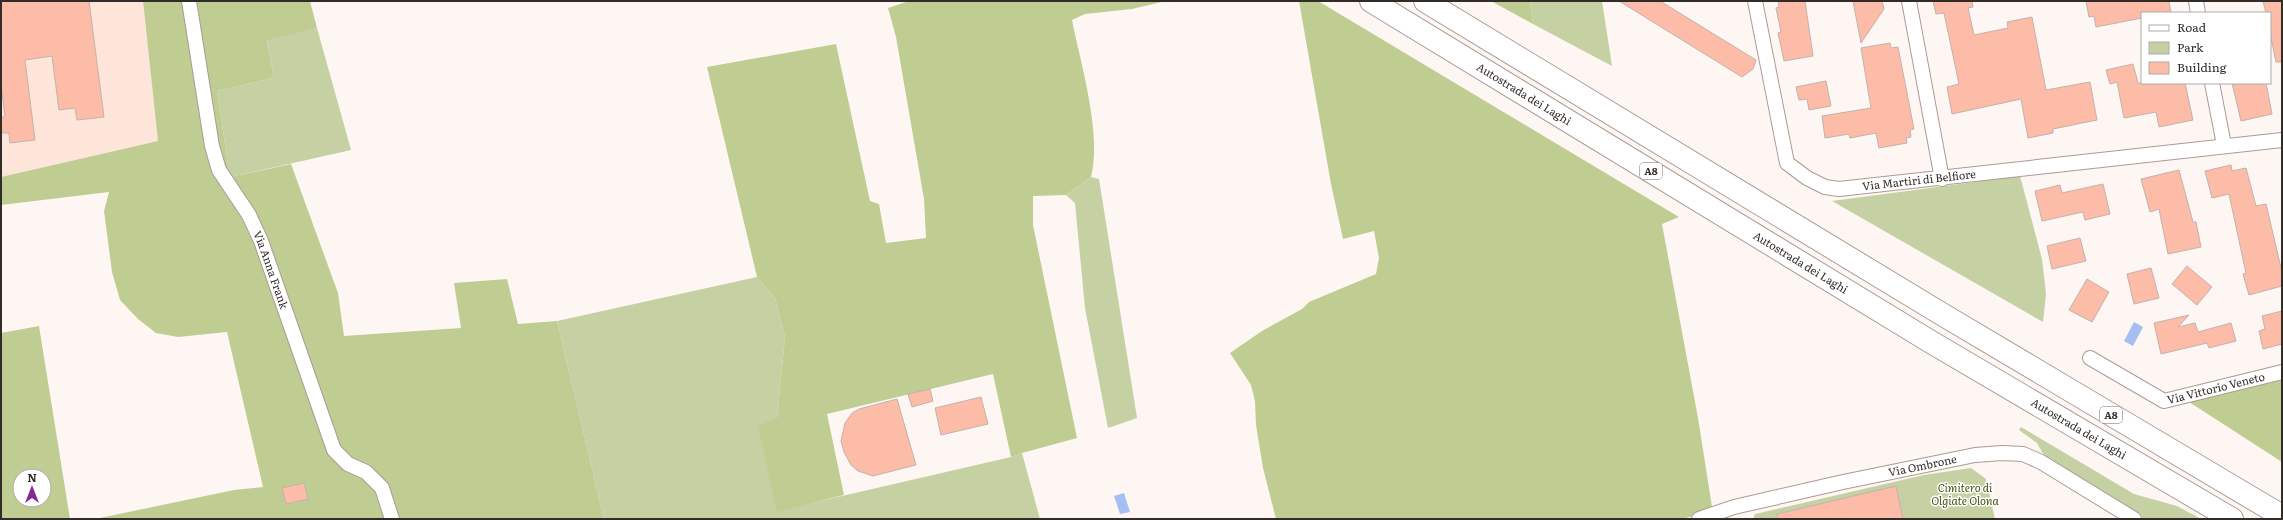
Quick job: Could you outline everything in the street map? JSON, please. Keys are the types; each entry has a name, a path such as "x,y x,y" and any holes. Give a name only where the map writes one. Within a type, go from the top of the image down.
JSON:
{"highway":[{"name":"Autostrada dei Laghi","path":"1371,1 1931,342 2232,519"},
{"name":"A8","path":"1426,1 1947,318 2282,516"}],"street":[{"name":"Via Anna Frank","path":"189,1 212,146 219,170 249,215 260,241 334,450 348,464 366,472 382,488 392,519"},
{"name":"Via Martiri di Belfiore","path":"1755,1 1784,156 1790,166 1799,174 1826,187 1839,189 2224,145 2281,142"},
{"path":"1909,1 1942,178"},
{"path":"2196,1 2198,12"},
{"path":"2212,84 2224,145"},
{"name":"Via Vittorio Veneto","path":"2090,358 2164,401 2282,372"},
{"name":"Via Ombrone","path":"1699,519 1734,507 1843,482 1975,455 2002,452 2022,454 2041,462 2134,519"}],"shaded area":[{"path":"1,1 143,1 158,141 1,177"}],"green space":[{"path":"143,1 310,1 317,28 267,40 274,78 217,91 230,177 291,164 338,293 344,336 461,328 454,283 507,279 518,324 557,321 604,519 95,519 234,490 263,487 227,332 178,337 156,333 138,319 120,300 112,272 104,211 109,192 1,205 1,177 158,141"},
{"path":"909,1 1166,1 1132,9 1085,14 1072,20 1085,78 1092,120 1094,159 1091,177 1066,195 1033,196 1033,225 1077,438 1011,457 993,374 827,414 844,495 777,512 758,426 777,418 785,337 775,298 757,277 707,67 836,44 870,201 879,204 886,243 926,238 924,199 896,37 888,8"},
{"path":"1299,1 1318,1 1679,217 1662,224 1698,418 1712,507 1704,513 1682,519 1276,519 1263,468 1256,425 1255,401 1251,385 1230,353 1262,331 1302,309 1309,302 1376,274 1379,258 1374,231 1343,239 1331,184"},
{"path":"1491,1 1530,1 1533,24"},
{"path":"1530,1 1602,1 1612,66 1533,24"},
{"path":"317,28 351,150 230,177 217,91 274,78 267,39"},
{"path":"2020,176 2042,259 2046,294 2043,322 1832,201"},
{"path":"1091,177 1099,179 1137,418 1108,428 1085,308 1075,203 1066,195"},
{"path":"757,277 775,298 785,337 777,418 777,511 1011,457 1022,453 1040,519 604,519 557,321"},
{"path":"39,326 70,519 1,519 1,333"},
{"path":"2282,380 2282,462 2186,400"},
{"path":"2021,427 2134,494 2177,506 2201,519 2144,519 2045,457 2037,443 2019,430"},
{"name":"Cimitero di Olgiate Olona","path":"1971,468 1986,479 1995,519 1753,519 1755,514 1924,475"}],"water":[{"path":"2134,322 2143,327 2133,346 2124,341"},
{"path":"1124,493 1130,512 1120,514 1114,496"}],"building":[{"path":"1,1 89,1 104,117 77,120 75,108 59,110 52,56 25,60 35,140 10,143 9,133 1,133 1,117 5,117 1,84"},
{"path":"1619,1 1660,1 1756,60 1753,69 1742,77"},
{"path":"1778,1 1805,1 1813,56 1784,61 1778,33 1781,32 1776,8 1779,7"},
{"path":"1853,1 1882,1 1884,9 1861,43"},
{"path":"1933,1 1972,1 1973,7 1968,8 1974,35 2008,28 2007,22 2032,17 2046,90 2090,82 2097,120 2053,129 2053,133 2028,138 2021,99 1952,114 1947,87 1959,84 1944,13 1936,14"},
{"path":"2086,1 2169,1 2171,12 2141,12 2141,18 2096,27 2094,16 2089,17"},
{"path":"2263,1 2282,1 2282,62 2276,62 2271,38 2271,12 2266,12"},
{"path":"1890,43 1891,48 1898,47 1914,129 1910,130 1911,137 1906,138 1907,143 1879,148 1876,133 1850,138 1849,134 1825,138 1822,116 1871,108 1861,48"},
{"path":"2133,64 2138,83 2185,84 2193,120 2159,127 2156,112 2124,118 2117,82 2110,84 2106,70"},
{"path":"1826,81 1831,106 1809,110 1807,99 1799,100 1796,87"},
{"path":"2232,84 2266,84 2272,114 2241,121"},
{"path":"2231,165 2232,171 2246,168 2256,206 2266,204 2282,272 2282,286 2249,295 2243,274 2246,273 2229,194 2212,198 2205,171"},
{"path":"2179,170 2193,222 2196,222 2201,247 2168,254 2159,209 2150,212 2141,179"},
{"path":"2103,184 2110,214 2085,220 2083,212 2042,221 2035,191 2060,185 2062,193"},
{"path":"2080,238 2086,261 2052,269 2047,246"},
{"path":"2187,266 2212,287 2197,305 2172,284"},
{"path":"2151,268 2159,298 2134,304 2127,274"},
{"path":"2087,279 2109,292 2092,322 2069,310"},
{"path":"2282,311 2282,344 2263,349 2259,331 2265,329 2262,316"},
{"path":"2189,315 2178,327 2195,323 2198,332 2231,323 2236,341 2209,348 2207,343 2161,354 2154,323"},
{"path":"930,389 933,401 912,407 908,394"},
{"path":"981,397 988,424 941,435 935,408"},
{"path":"897,399 916,465 873,476 858,471 851,465 844,452 841,441 845,423 852,413 859,409"},
{"path":"304,483 308,499 286,504 282,488"},
{"path":"1896,486 1903,519 1778,519 1777,514"}]}
